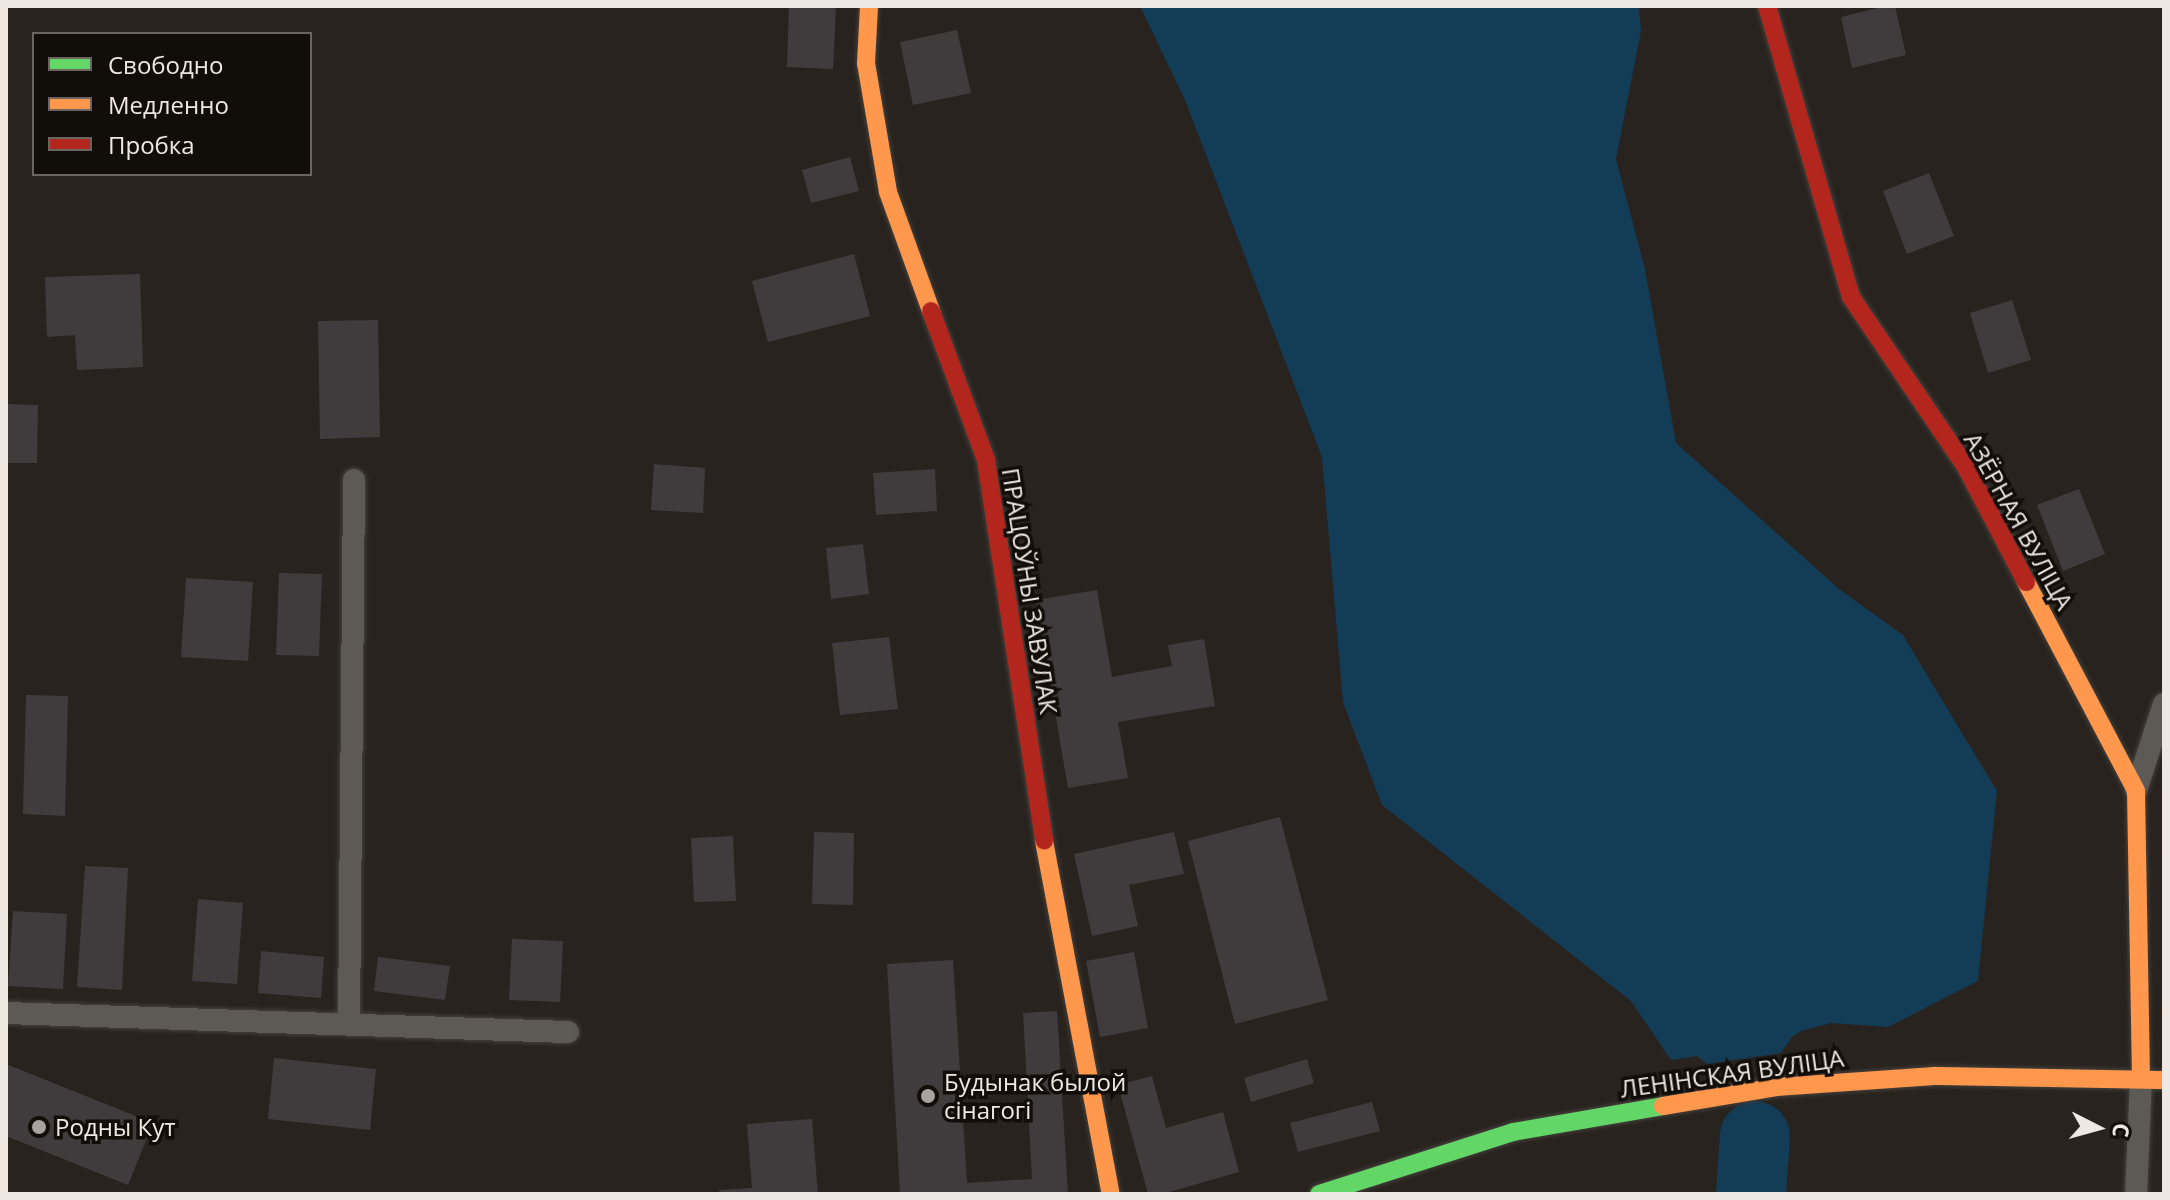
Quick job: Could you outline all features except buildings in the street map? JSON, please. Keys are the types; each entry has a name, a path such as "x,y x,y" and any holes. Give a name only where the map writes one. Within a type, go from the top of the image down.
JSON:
{"street":[{"name":"ПРАЦОЎНЫ ЗАВУЛАК","path":"869,6 866,63 888,192 986,460 1048,865 1111,1194"},
{"name":"АЗЁРНАЯ ВУЛІЦА","path":"1767,6 1851,297 1966,467 2136,791 2141,1079"},
{"name":"ЛЕНІНСКАЯ ВУЛІЦА","path":"1319,1194 1513,1132 1776,1087 1935,1076 2164,1080"}],"lane":[{"path":"349,1024 354,480"},
{"path":"2136,791 2164,704"},
{"path":"6,1013 568,1032"},
{"path":"2136,1194 2141,1079"}],"water":[{"path":"1140,6 1639,6 1641,31 1616,159 1645,269 1676,443 1839,589 1903,635 1997,791 1978,981 1888,1027 1831,1023 1801,1031 1792,1037 1781,1053 1707,1064 1697,1056 1671,1060 1631,1001 1382,805 1343,702 1322,457 1185,100"}],"waterway":[{"path":"1751,1194 1755,1136"}],"traffic: fast":[{"path":"1319,1194 1513,1132 1663,1106"}],"traffic: slow":[{"path":"869,6 866,63 888,192 931,311"},
{"path":"2026,582 2136,791 2141,1079"},
{"path":"1044,841 1111,1194"},
{"path":"1663,1106 1776,1087 1935,1076 2164,1080"}],"traffic: jam":[{"path":"1767,6 1851,297 1966,467 2026,582"},
{"path":"931,311 986,460 1044,841"}],"place":[{"name":"Будынак былой сінагогі","path":"928,1096"},
{"name":"Родны Кут","path":"39,1127"}]}
